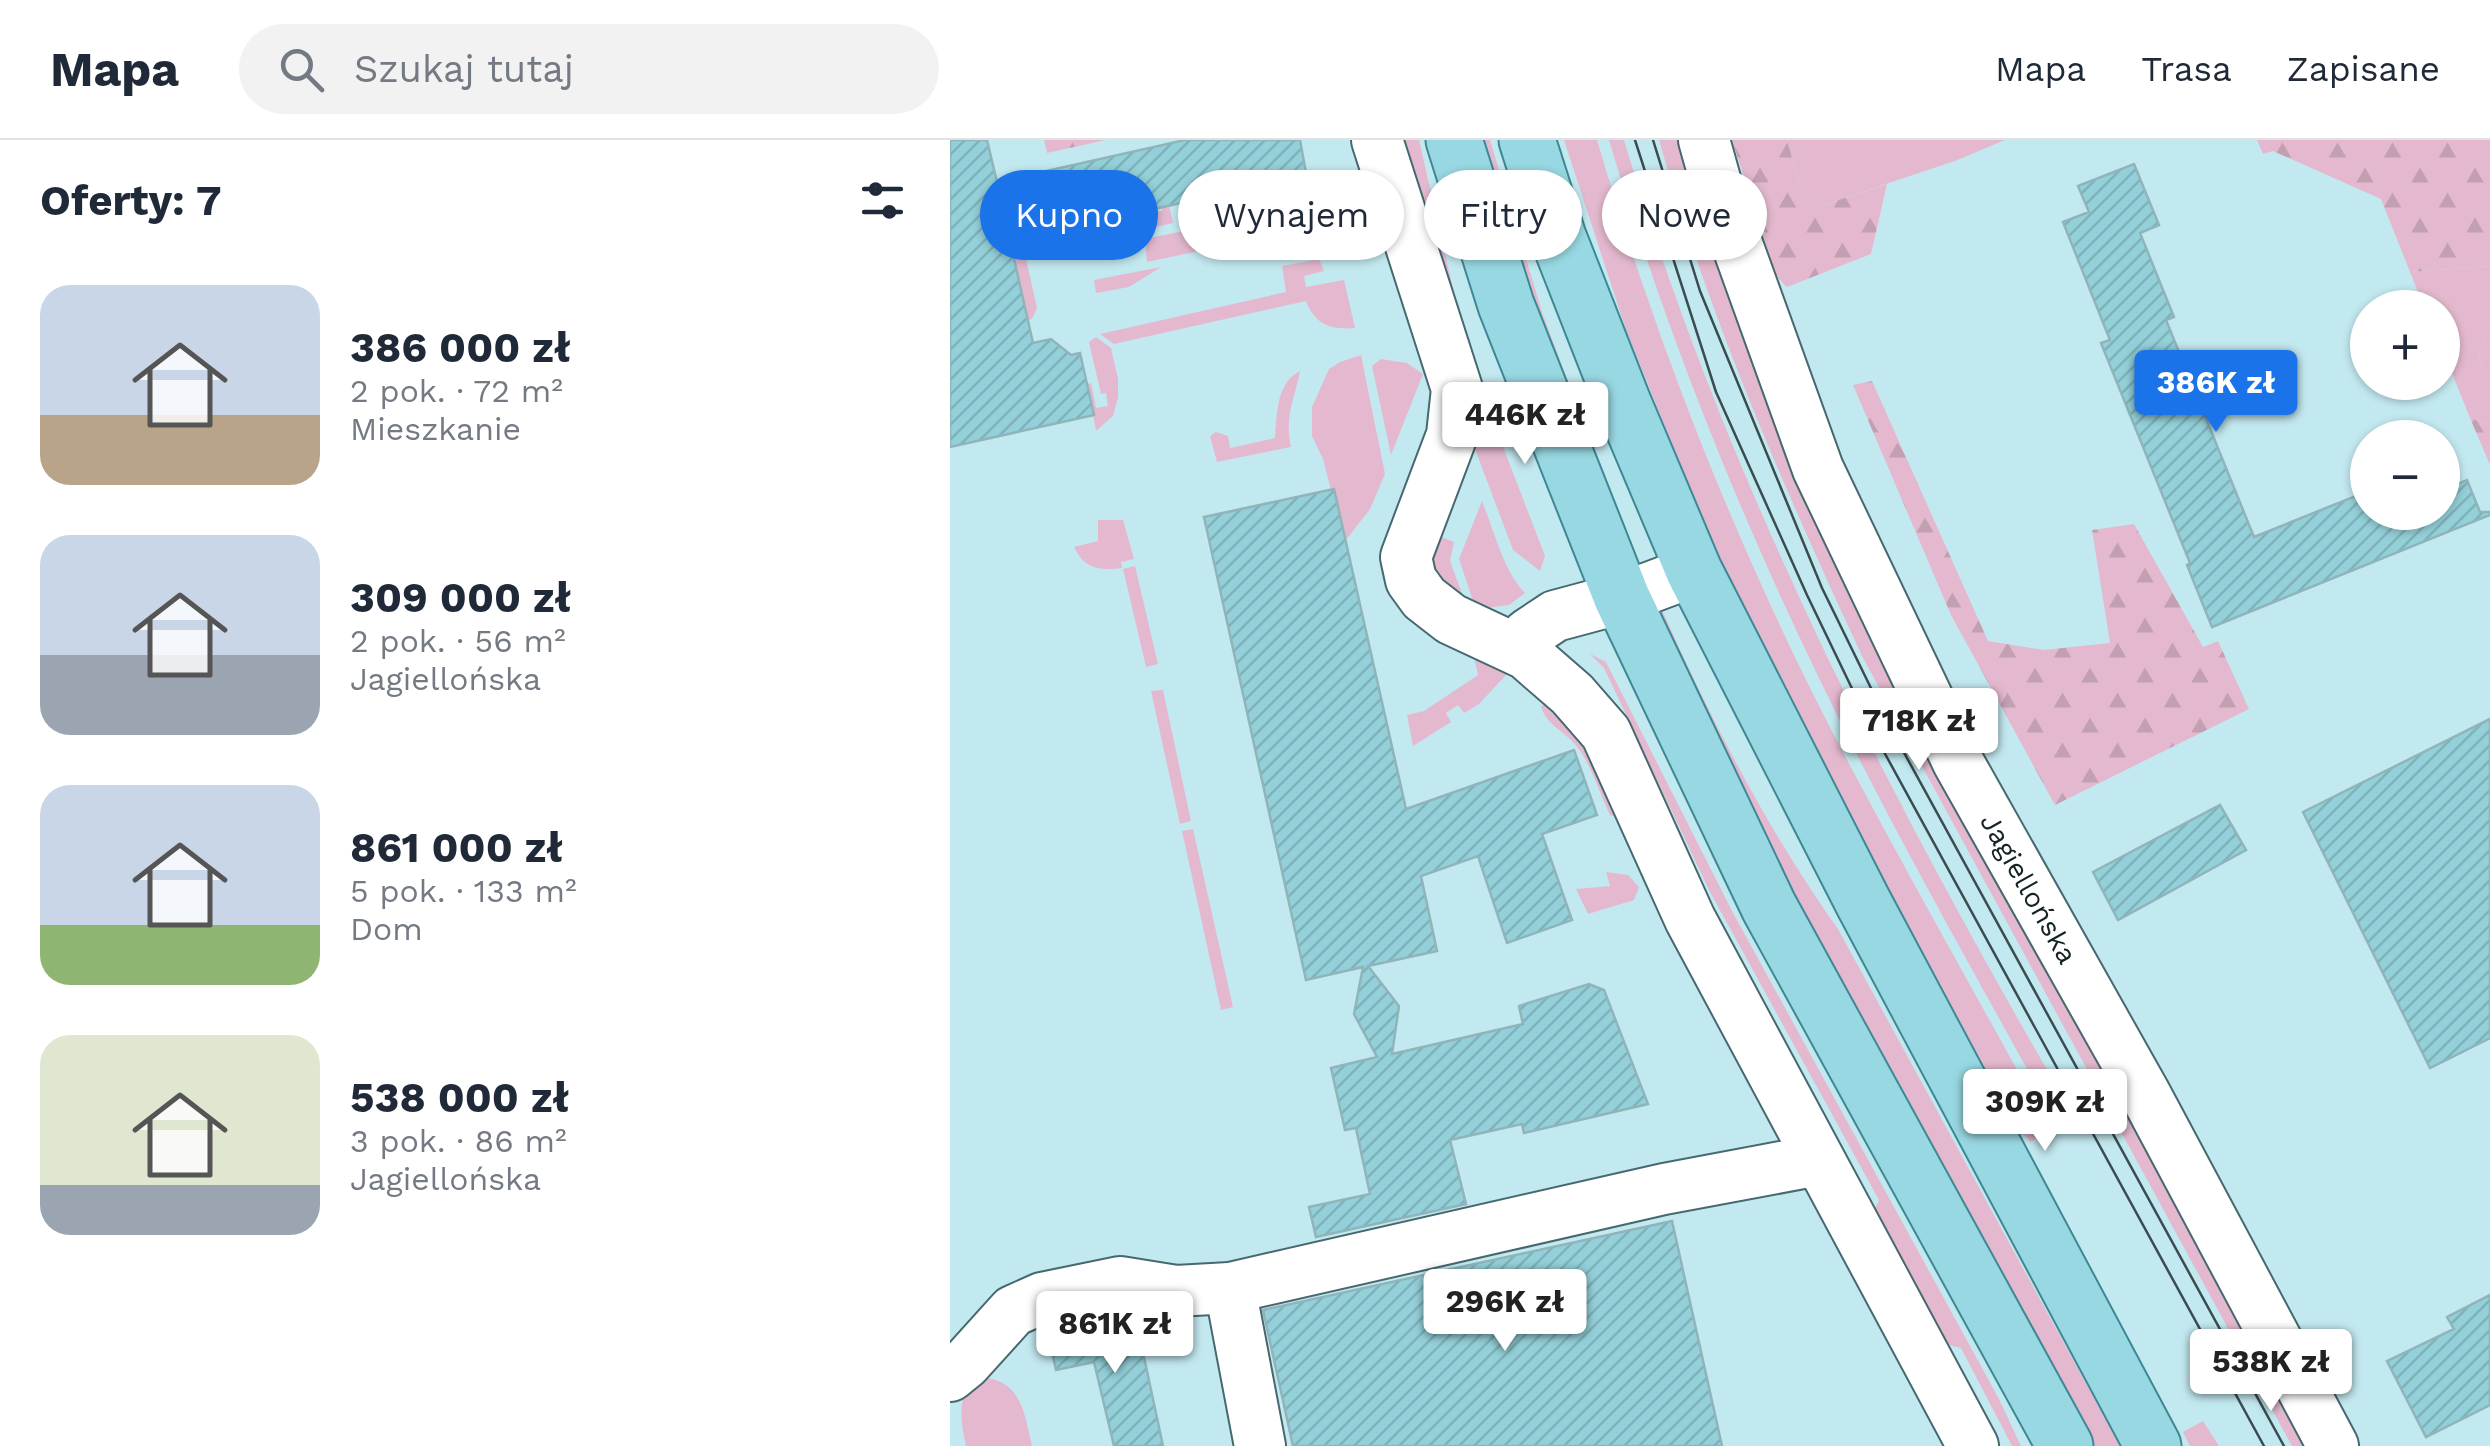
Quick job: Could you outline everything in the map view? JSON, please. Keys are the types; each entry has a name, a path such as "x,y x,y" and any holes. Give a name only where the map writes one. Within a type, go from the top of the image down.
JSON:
{"main road":[{"path":"1454,140 1506,305 1622,598 1770,907 2065,1446"},
{"path":"1527,140 1558,236 1694,572 1863,902 2153,1446"}],"street":[{"path":"1377,140 1457,389 1452,435 1406,557 1411,580 1424,598 1451,619 1526,654 1572,694 1606,734 1690,919 1973,1446"},
{"name":"Jagiellońska","path":"1704,140 1720,197 1818,469 1958,762 2145,1094 2334,1446"},
{"path":"1526,654 1528,634 1556,616 1694,572"},
{"path":"950,1376 1013,1310 1042,1298 1120,1282 1176,1290 1230,1288 1664,1190 1819,1160"},
{"path":"1230,1288 1260,1446"}],"green space":[{"path":"1044,140 1106,140 1047,153"},
{"path":"1398,140 1419,140 1426,170 1424,246"},
{"path":"1483,140 1490,140 1499,170 1492,170"},
{"path":"1564,140 1597,140 1606,170 1602,170 1602,256 1582,195 1582,170 1574,170"},
{"path":"1609,140 1624,140 1634,170 1618,170"},
{"path":"1659,140 1681,140 1696,170 1668,170"},
{"path":"1732,140 1787,140 1799,182 1823,205 1887,184 1871,254 1787,287 1776,276 1767,248 1767,170 1742,170"},
{"path":"1787,140 2005,140 1823,205 1799,182"},
{"path":"2257,140 2490,140 2490,266 2410,272 2381,199 2273,151 2263,154"},
{"path":"1169,205 1173,223 1158,226 1158,211 1162,211 1162,206"},
{"path":"1178,232 1178,255 1158,260 1158,236"},
{"path":"1014,260 1026,260 1037,308 1032,319 1027,320"},
{"path":"1319,260 1324,271 1304,276 1306,287 1344,280 1355,328 1325,324 1314,316 1306,301 1114,344 1100,334 1286,292 1282,266"},
{"path":"1428,260 1447,260 1469,358 1545,556 1540,571 1513,550 1472,441"},
{"path":"1519,260 1526,260 1543,315 1626,536"},
{"path":"1603,260 1635,260 1706,455 1772,609 1846,758 2047,1124 2047,1133 2030,1142 1990,1087 1731,590 1626,330"},
{"path":"1648,260 1663,260 1712,395 1820,642 1943,883 2075,1118 2059,1127 1874,789 1817,674 1729,478"},
{"path":"1697,260 1739,260 2316,1446 2292,1446 1862,656 1750,402"},
{"path":"2490,266 2490,320 2478,354 2490,384 2490,425 2470,418 2460,393 2460,290 2417,290 2410,272"},
{"path":"1161,267 1129,287 1096,293 1094,280"},
{"path":"2490,320 2490,384 2478,354"},
{"path":"1096,337 1111,348 1118,397 1113,416 1096,431 1088,384 1091,383 1096,408 1108,406 1106,393 1101,394 1089,342"},
{"path":"1361,355 1385,474 1370,509 1346,540 1334,489 1331,490 1312,436 1312,407 1329,369"},
{"path":"1381,359 1407,363 1423,374 1391,455 1372,366"},
{"path":"1300,371 1289,416 1291,447 1217,462 1210,436 1216,432 1228,436 1230,448 1275,438 1282,391"},
{"path":"1872,381 1988,641 2044,650 2110,643 2092,530 2134,524 2203,647 2218,641 2249,709 2055,805 1951,615 1853,385"},
{"path":"2470,418 2490,425 2490,465"},
{"path":"1482,501 1505,561 1525,593 1509,605 1479,609 1459,559"},
{"path":"1098,520 1123,520 1134,559 1121,562 1122,568 1094,567 1074,547 1098,541"},
{"path":"1434,534 1454,542 1450,561 1466,604 1435,576"},
{"path":"1135,566 1158,664 1146,667 1123,569"},
{"path":"1653,607 1662,610 1742,774 1838,929 2120,1446 2094,1446 1790,893"},
{"path":"1472,647 1508,673 1479,704 1464,713 1458,705 1446,713 1451,722 1413,746 1407,715 1424,711 1478,675"},
{"path":"1590,654 1606,662 1732,911 2021,1446 2012,1446 1961,1348 1942,1343 1872,1215 1879,1200 1710,892 1604,668"},
{"path":"1163,690 1191,821 1180,824 1151,691"},
{"path":"1541,706 1591,749 1622,819 1610,815 1583,755 1547,719"},
{"path":"1193,829 1233,1007 1221,1010 1182,831"},
{"path":"1606,872 1628,875 1639,887 1634,900 1588,914 1576,889 1610,886"},
{"path":"988,1378 1000,1381 1015,1395 1032,1446 966,1446 962,1405 969,1388"},
{"path":"2203,1421 2219,1446 2190,1446 2183,1432"}],"building":[{"path":"950,140 987,140 994,170 980,170 980,260 1014,260 1033,343 1051,339 1071,355 1080,353 1094,415 950,447"},
{"path":"1185,140 1300,140 1306,170 1178,170 1178,204 1158,208 1158,170 1051,170"},
{"path":"2134,164 2159,225 2140,233 2174,317 2166,320 2254,537 2350,498 2350,530 2453,530 2212,627 2101,343 2110,340 2063,222 2089,212 2078,186"},
{"path":"2467,480 2480,512 2490,515 2460,527 2460,483"},
{"path":"1334,489 1406,809 1574,750 1597,815 1542,834 1572,920 1507,943 1478,856 1421,876 1437,951 1368,966 1399,1006 1392,1054 1523,1024 1519,1006 1589,984 1604,990 1648,1104 1524,1133 1522,1124 1450,1140 1466,1204 1316,1237 1309,1207 1370,1194 1356,1128 1345,1130 1331,1068 1377,1057 1354,1014 1363,967 1306,980 1204,517"},
{"path":"2490,719 2490,1038 2430,1068 2303,812"},
{"path":"2220,805 2246,850 2118,920 2093,872"},
{"path":"1672,1221 1722,1446 1293,1446 1263,1310"},
{"path":"2490,1295 2490,1405 2426,1437 2387,1361 2454,1329 2447,1317"},
{"path":"1136,1315 1163,1446 1114,1446 1094,1362 1056,1370 1048,1334"}],"tram line":[{"path":"1635,140 1716,392 1872,730 2264,1446"},
{"path":"1653,140 1700,291 1822,588 1890,727 2284,1446"}]}
